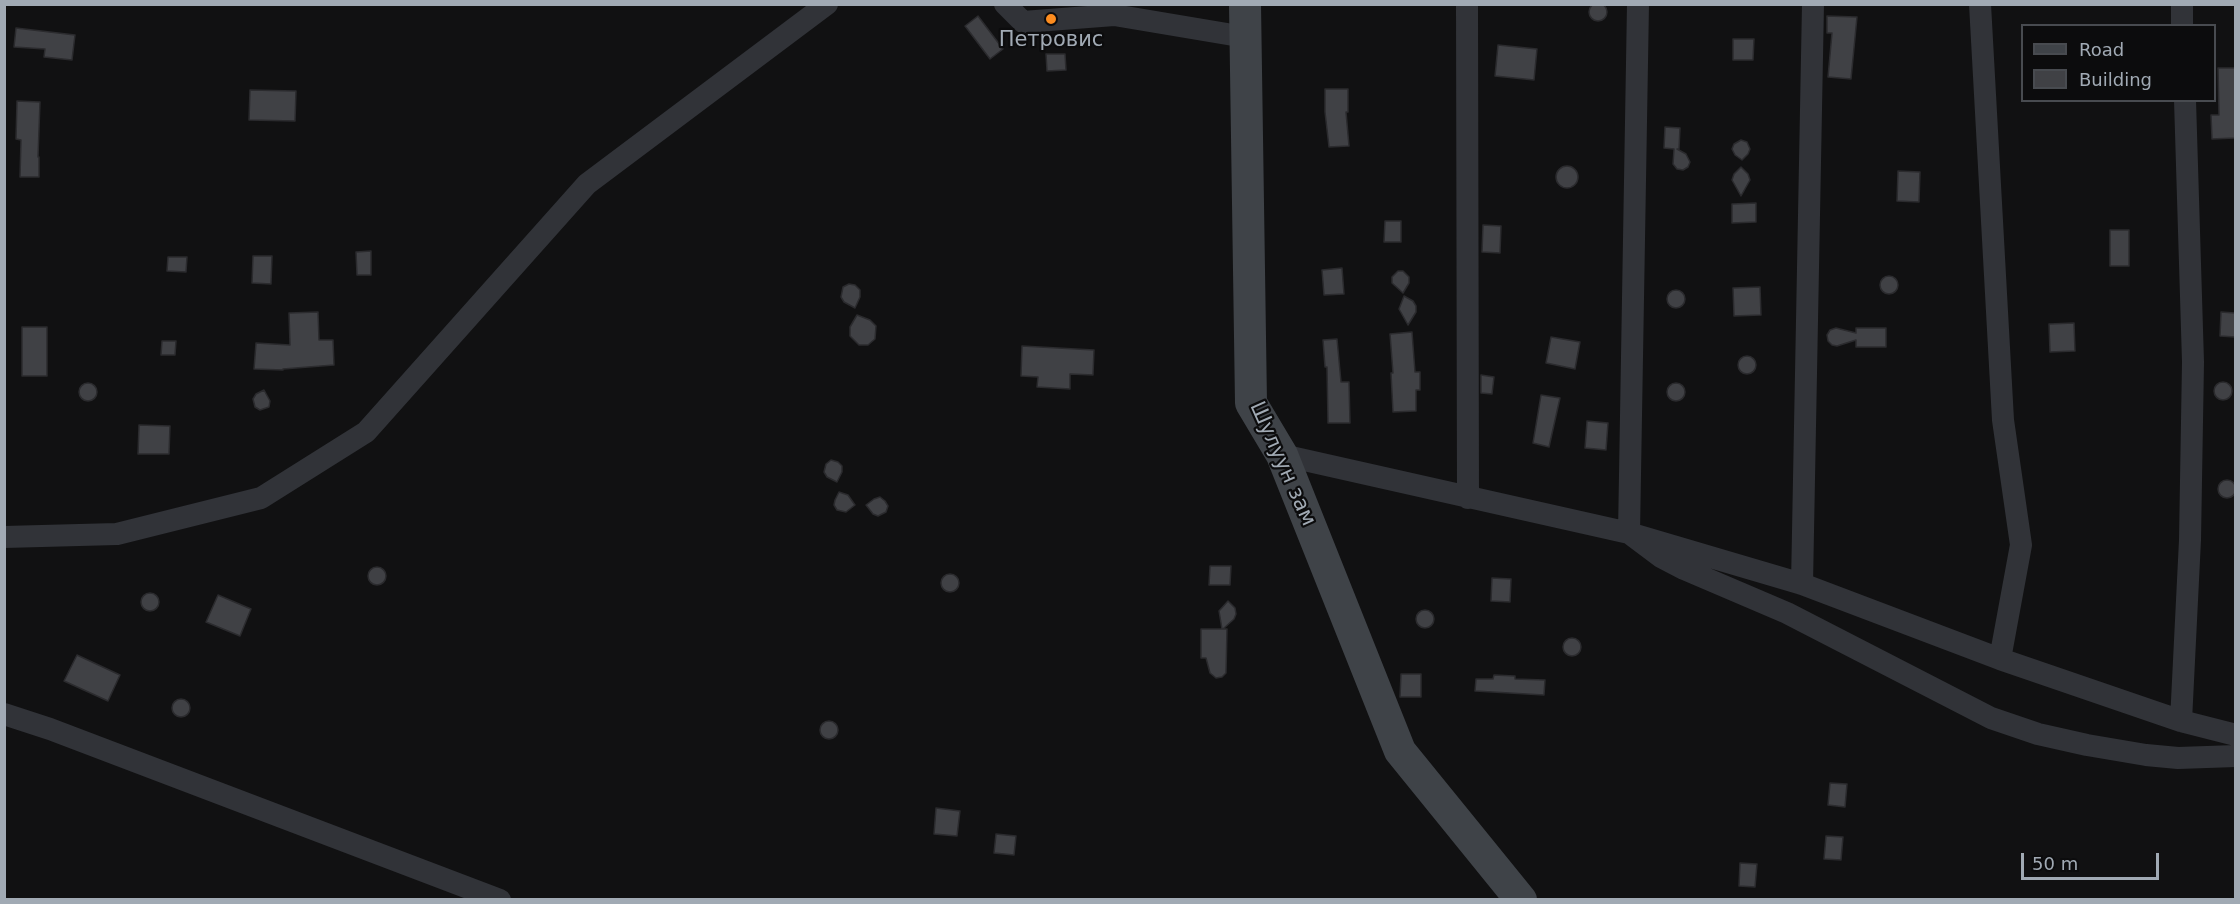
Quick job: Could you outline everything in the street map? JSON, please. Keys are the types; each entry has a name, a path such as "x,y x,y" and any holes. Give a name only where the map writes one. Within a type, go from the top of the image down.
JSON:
{"street":[{"path":"4,537 117,534 261,498 366,432 587,184 827,4"},
{"path":"1005,4 1023,22 1115,10 1245,37"},
{"name":"Шулуун зам","path":"1245,4 1251,403 1282,455 1400,751 1521,900"},
{"path":"1467,4 1468,498"},
{"path":"1629,533 1638,4"},
{"path":"1802,584 1813,4"},
{"path":"1980,4 2003,420 2021,545 2000,659"},
{"path":"2182,4 2182,24"},
{"path":"2181,721 2190,540 2193,362 2185,102"},
{"path":"1282,455 1629,533 1802,584 2000,659 2181,721 2235,735"},
{"path":"1629,533 1661,557 1684,569 1787,613 1991,718 2038,734 2136,753 2178,758 2235,756"},
{"path":"4,714 50,729 500,900"}],"building":[{"path":"1598,3 1604,6 1607,12 1604,18 1598,21 1592,18 1589,12 1592,6"},
{"path":"978,16 1003,49 990,59 965,26"},
{"path":"1827,16 1857,17 1851,79 1828,77 1832,33 1827,33"},
{"path":"16,28 75,35 72,60 44,57 45,49 14,47"},
{"path":"1733,39 1754,39 1753,60 1733,60"},
{"path":"1498,45 1537,49 1534,80 1495,76"},
{"path":"1046,54 1065,54 1066,70 1047,71"},
{"path":"2218,68 2235,68 2235,138 2212,139 2211,115 2219,115"},
{"path":"1325,89 1348,89 1348,112 1346,112 1349,146 1329,147"},
{"path":"250,90 296,91 295,121 249,120"},
{"path":"17,101 40,102 39,177 20,177 21,140 16,139"},
{"path":"1665,127 1680,128 1679,149 1677,149 1686,154 1690,162 1683,170 1677,169 1673,164 1674,149 1664,148"},
{"path":"1741,140 1747,142 1750,149 1742,160 1735,155 1732,149 1734,144"},
{"path":"1567,166 1575,169 1578,177 1575,185 1567,188 1559,185 1556,177 1559,169"},
{"path":"1741,167 1750,180 1741,196 1732,180"},
{"path":"1898,171 1920,172 1919,202 1897,201"},
{"path":"1756,203 1756,222 1732,223 1732,204"},
{"path":"1385,221 1401,221 1401,242 1384,242"},
{"path":"1483,225 1501,226 1500,253 1482,252"},
{"path":"2110,230 2129,230 2129,266 2110,266"},
{"path":"371,251 371,275 357,275 356,252"},
{"path":"253,256 272,256 271,284 252,283"},
{"path":"168,257 187,257 186,272 167,271"},
{"path":"1342,268 1344,294 1324,295 1322,270"},
{"path":"1398,271 1403,271 1409,277 1409,283 1403,293 1392,283 1392,277"},
{"path":"1889,276 1895,279 1898,285 1895,291 1889,294 1883,291 1880,285 1883,279"},
{"path":"849,284 855,285 860,290 860,297 855,308 844,302 841,297 843,287"},
{"path":"1760,287 1761,315 1734,316 1733,288"},
{"path":"1676,290 1682,293 1685,299 1682,305 1676,308 1670,305 1667,299 1670,293"},
{"path":"1404,296 1413,301 1416,306 1416,312 1408,325 1399,309"},
{"path":"318,312 319,340 333,340 334,365 283,370 254,369 256,343 290,345 289,313"},
{"path":"2221,312 2235,313 2235,337 2220,336"},
{"path":"857,315 870,320 876,326 875,339 868,345 859,345 850,336 850,327"},
{"path":"2074,323 2075,351 2050,352 2049,324"},
{"path":"22,327 47,327 47,376 22,376"},
{"path":"1836,328 1856,333 1856,328 1886,328 1886,347 1856,347 1856,340 1837,346 1832,345 1827,335 1830,330"},
{"path":"1412,332 1415,372 1420,372 1420,390 1416,390 1416,411 1393,412 1390,334"},
{"path":"1551,337 1580,342 1575,369 1546,363"},
{"path":"1337,339 1341,382 1349,382 1350,423 1328,423 1327,367 1325,367 1323,340"},
{"path":"162,341 176,341 175,355 161,355"},
{"path":"1022,346 1094,350 1093,375 1070,374 1070,389 1037,387 1038,377 1021,376"},
{"path":"1747,356 1753,359 1756,365 1753,371 1747,374 1741,371 1738,365 1741,359"},
{"path":"1481,375 1494,377 1492,394 1481,393"},
{"path":"2223,382 2229,385 2232,391 2229,397 2223,400 2217,397 2214,391 2217,385"},
{"path":"88,383 94,386 97,392 94,398 88,401 82,398 79,392 82,386"},
{"path":"1676,383 1682,386 1685,392 1682,398 1676,401 1670,398 1667,392 1670,386"},
{"path":"264,390 270,401 269,407 260,410 255,407 253,399 256,394"},
{"path":"1541,395 1560,398 1549,447 1533,443"},
{"path":"1587,421 1608,423 1606,450 1585,448"},
{"path":"139,425 170,426 169,454 138,454"},
{"path":"831,460 842,466 837,482 827,477 824,472 826,464"},
{"path":"2227,480 2233,483 2236,489 2233,495 2227,498 2221,495 2218,489 2221,483"},
{"path":"839,492 848,495 855,505 846,512 837,510 834,505"},
{"path":"880,497 888,506 886,512 878,516 873,514 866,505"},
{"path":"1210,566 1231,566 1230,585 1209,585"},
{"path":"377,567 383,570 386,576 383,582 377,585 371,582 368,576 371,570"},
{"path":"950,574 956,577 959,583 956,589 950,592 944,589 941,583 944,577"},
{"path":"1492,578 1511,579 1510,602 1491,601"},
{"path":"150,593 156,596 159,602 156,608 150,611 144,608 141,602 144,596"},
{"path":"218,595 251,609 240,636 206,622"},
{"path":"1228,601 1235,608 1236,614 1223,629 1227,629 1226,673 1216,678 1210,673 1206,658 1201,658 1201,629 1222,629 1219,611"},
{"path":"1425,610 1431,613 1434,619 1431,625 1425,628 1419,625 1416,619 1419,613"},
{"path":"1572,638 1578,641 1581,647 1578,653 1572,656 1566,653 1563,647 1566,641"},
{"path":"77,655 120,675 108,701 64,681"},
{"path":"1401,674 1421,674 1421,697 1400,697"},
{"path":"1494,675 1515,676 1515,679 1545,680 1544,695 1475,691 1476,679 1493,679"},
{"path":"181,699 187,702 190,708 187,714 181,717 175,714 172,708 175,702"},
{"path":"829,721 835,724 838,730 835,736 829,739 823,736 820,730 823,724"},
{"path":"1830,783 1847,784 1845,807 1828,805"},
{"path":"936,808 960,811 957,836 934,834"},
{"path":"996,834 1016,836 1014,855 994,853"},
{"path":"1826,836 1843,837 1841,860 1824,859"},
{"path":"1740,863 1757,864 1755,887 1739,886"}],"place":[{"name":"Петровис","path":"1051,19"}]}
